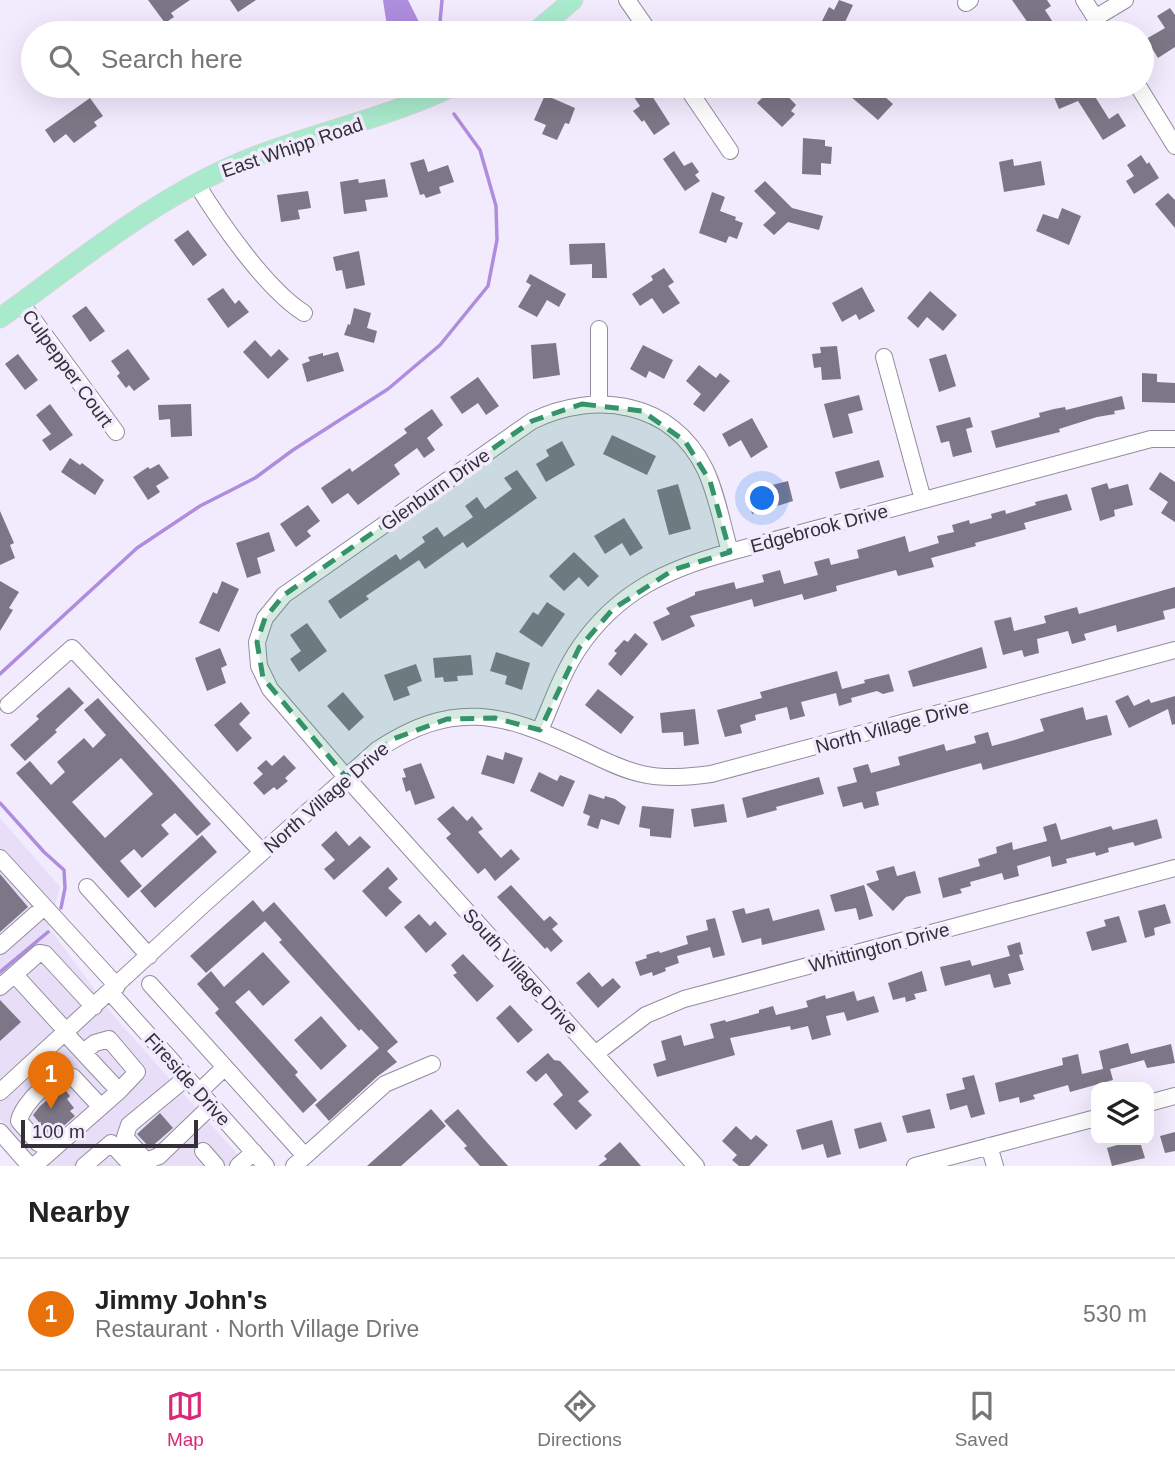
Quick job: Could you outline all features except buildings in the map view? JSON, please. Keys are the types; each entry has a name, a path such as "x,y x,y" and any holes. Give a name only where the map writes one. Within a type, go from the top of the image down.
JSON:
{"main road":[{"path":"548,21 573,0"},
{"name":"East Whipp Road","path":"0,318 142,215 196,183 263,153 400,110 426,98"}],"street":[{"path":"627,0 642,21"},
{"path":"1084,0 1097,21"},
{"path":"1095,18 1125,0"},
{"path":"694,98 730,151"},
{"path":"1145,98 1175,146"},
{"path":"196,183 216,214 270,284 304,313"},
{"name":"Culpepper Court","path":"21,303 116,432"},
{"path":"599,328 599,403"},
{"path":"884,358 923,500"},
{"name":"Glenburn Drive","path":"346,777 263,678 257,642 260,629 272,607 284,595 532,421 564,408 599,403 642,411 670,428 685,441 704,466 730,552"},
{"name":"Edgebrook Drive","path":"540,730 564,674 579,648 613,609 634,592 673,570 730,552 1151,439 1175,439"},
{"path":"8,705 72,648 262,852"},
{"name":"North Village Drive","path":"0,1091 346,777 393,739 419,727 447,719 495,718 540,730 623,769 660,777 686,778 711,774 1175,650"},
{"name":"South Village Drive","path":"346,777 696,1166"},
{"name":"Fireside Drive","path":"0,858 114,989 186,1078 266,1166"},
{"name":"Whittington Drive","path":"595,1054 646,1014 684,999 1175,868"},
{"path":"87,887 149,956"},
{"path":"0,946 43,908"},
{"path":"0,987 39,953 45,954 94,1007"},
{"path":"15,975 118,1091"},
{"path":"150,984 225,1067 299,1161 385,1084 432,1064"},
{"path":"0,1132 32,1166 137,1072 109,1039 95,1043 83,1052"},
{"path":"199,1091 225,1067"},
{"path":"52,1150 38,1143 19,1121 30,1100 60,1075 67,1074 74,1077 101,1107"},
{"path":"186,1078 129,1125 125,1137 146,1161 159,1156 211,1105"},
{"path":"1154,1102 1175,1096"},
{"path":"915,1166 1091,1119"},
{"path":"84,1166 111,1143 132,1166"},
{"path":"989,1146 995,1166"},
{"path":"203,1151 216,1166"},
{"path":"238,1166 254,1153"}],"highlighted area":[{"path":"582,404 642,411 685,441 710,481 730,552 673,570 613,609 579,648 540,730 495,718 447,719 393,739 346,777 263,678 257,642 265,618 284,595 532,421"}],"shaded area":[{"path":"383,0 408,0 418,21 386,21"},
{"path":"0,818 60,887 49,928 117,1020 248,1166 41,1166 0,1119"}],"waterway":[{"path":"440,21 442,0"},
{"path":"0,674 137,548 200,506 255,478 293,450 388,389 440,345 488,286 497,240 496,206 480,150 454,114"},
{"path":"0,803 64,870 65,888 61,908"},
{"path":"0,972 48,932"}],"place":[{"name":"Jimmy John's","path":"51,1109"}]}
